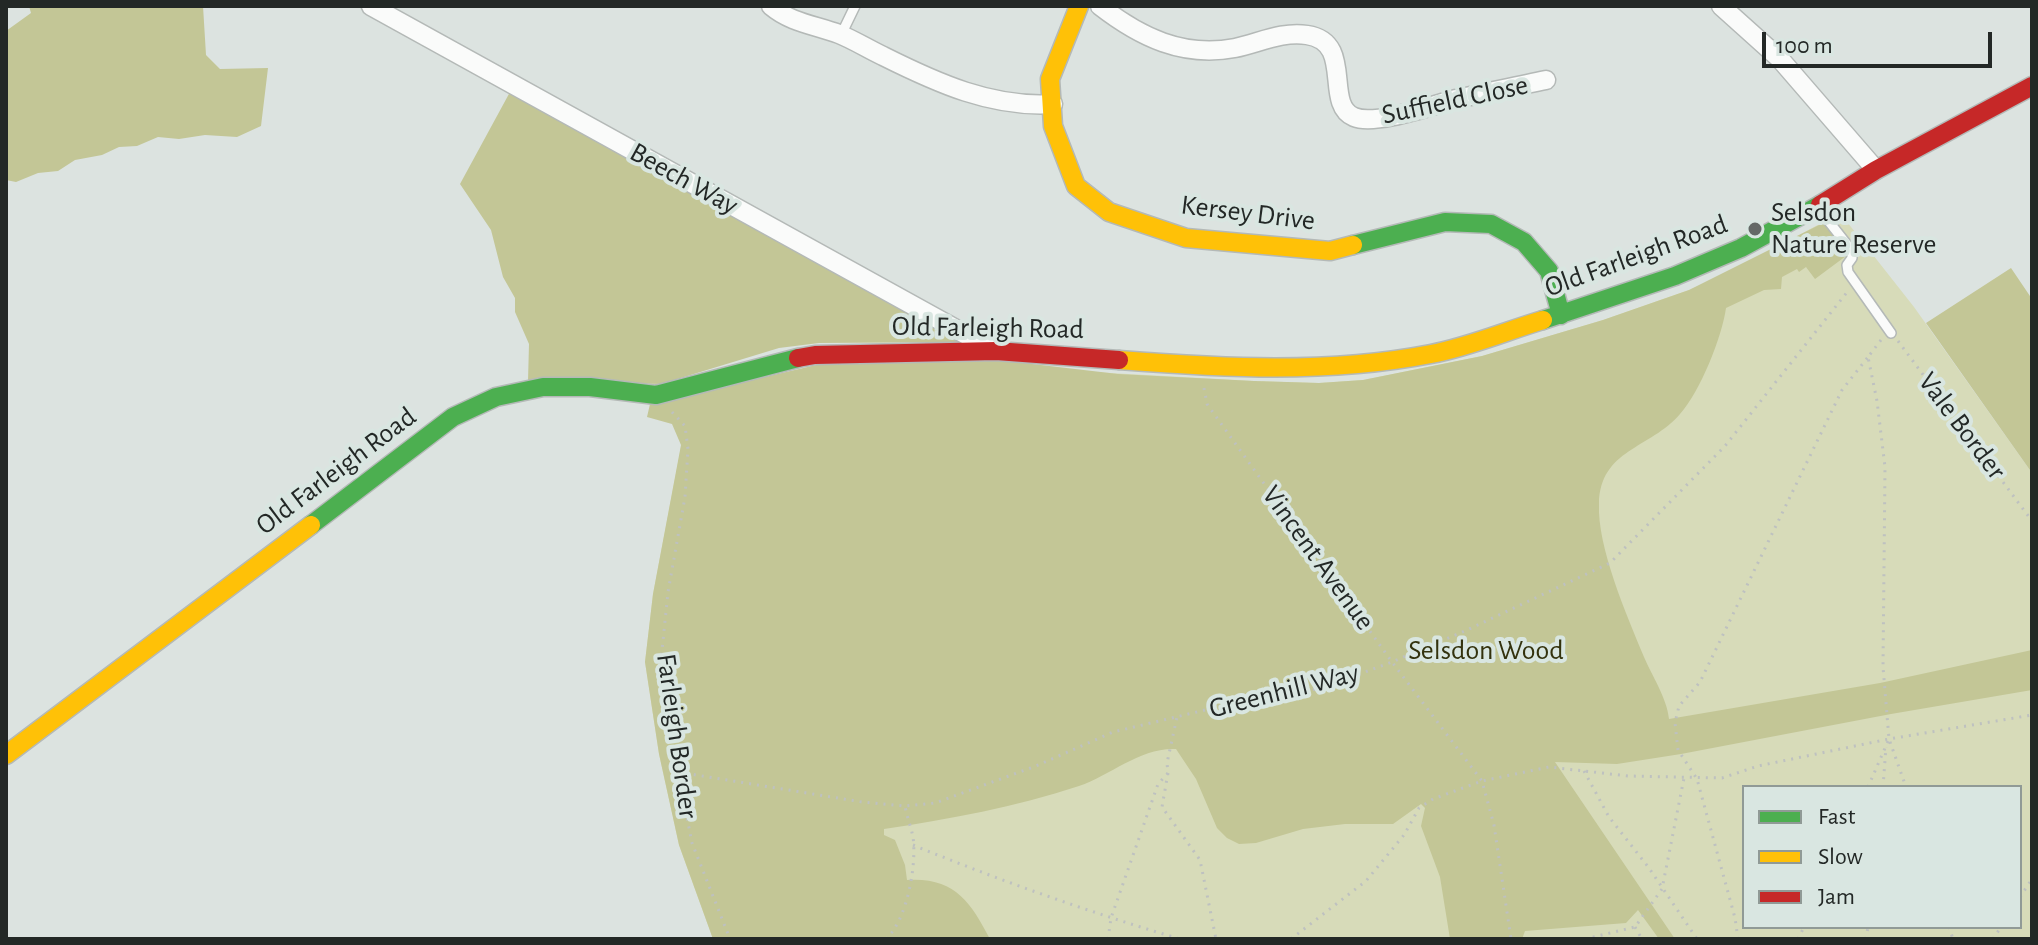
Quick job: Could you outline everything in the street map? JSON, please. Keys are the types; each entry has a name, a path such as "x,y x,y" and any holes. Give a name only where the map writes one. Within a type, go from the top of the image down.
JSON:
{"street":[{"name":"Beech Way","path":"371,6 996,351"},
{"path":"771,6 784,16 841,35 949,87 989,99 1030,106 1053,104"},
{"name":"Kersey Drive","path":"1079,6 1050,79 1053,126 1076,186 1109,212 1186,238 1330,251 1445,222 1491,224 1524,242 1549,271 1561,315"},
{"name":"Suffield Close","path":"1100,6 1132,29 1177,47 1225,49 1297,34 1317,37 1324,41 1336,59 1345,110 1351,117 1361,119 1390,117 1546,80"},
{"path":"1721,6 1780,59 1876,170"},
{"name":"Old Farleigh Road","path":"6,755 453,417 496,397 543,387 590,387 656,395 784,360 815,355 996,351 1200,366 1312,368 1432,354 1675,276 1741,248 1876,170 2032,86"}],"lane":[{"path":"841,35 855,6"},
{"path":"1817,206 1852,251 1848,272 1891,333"}],"path":[{"name":"Greenhill Way","path":"678,772 862,802 905,806 935,803 1036,766 1113,732 1243,701 1322,688 1392,662 1610,563 1725,446 1856,283"},
{"path":"1738,939 1697,779 1678,750 1675,723 1679,706 1700,682 1842,390 1876,344 1891,333"},
{"name":"Vale Border","path":"1891,333 2032,521"},
{"path":"1868,357 1885,467 1883,667 1889,739 1905,785"},
{"name":"Vincent Avenue","path":"1200,366 1207,404 1392,662 1482,781"},
{"name":"Farleigh Border","path":"656,395 685,426 688,449 685,497 668,592 661,660 692,843 730,939"},
{"path":"1291,939 1366,881 1404,835 1419,808 1433,799 1482,781 1549,767 1697,779 1722,778 1758,766 1889,739 2032,715"},
{"path":"1177,717 1162,807 1200,860 1216,939"},
{"path":"1869,785 1889,739"},
{"path":"1883,785 1887,744"},
{"path":"1584,771 1609,817 1649,868 1697,939"},
{"path":"1108,939 1111,918 1158,784 1168,773"},
{"path":"1585,939 1635,927 1662,889 1684,778"},
{"path":"1482,781 1494,825 1511,939"},
{"path":"886,939 893,933 908,901 913,845 905,806"},
{"path":"913,845 984,874 1180,939"},
{"path":"1635,927 1642,939"}],"green space":[{"path":"29,6 203,6 206,55 220,69 268,68 261,126 237,137 158,137 137,146 119,147 102,155 75,160 58,171 38,173 16,182 6,180 6,31 31,13"},
{"path":"510,92 966,342 819,343 779,348 661,384 528,381 529,344 515,312 515,298 503,277 491,230 460,184"},
{"name":"Selsdon Wood","path":"1840,213 1914,307 2032,473 2032,939 713,939 679,845 659,754 645,662 653,594 685,426 1093,372 1319,383 1363,380 1482,356 1603,320 1689,290 1736,269"},
{"name":"Selsdon Wood","path":"1825,222 1847,252 1846,256 1815,279 1806,267 1799,272 1797,269 1782,277 1781,289 1764,290 1726,308 1709,364 1688,404 1668,426 1617,461 1602,486 1600,521 1614,581 1669,719 1880,683 2032,650 2032,690 1617,764 1555,762 1675,939 1659,939 1638,910 1626,923 1525,931 1522,939 1450,939 1440,877 1421,826 1425,808 1421,804 1393,824 1345,824 1303,829 1256,843 1239,844 1217,828 1196,779 1176,749 1151,752 1079,786 1031,800 958,817 884,829 884,835 895,840 907,880 937,883 959,894 990,939 713,939 679,845 659,754 645,662 653,594 681,445 672,424 647,417 650,404 816,365 998,360 1118,374 1319,383 1363,380 1482,356 1603,320 1689,290"},
{"path":"2011,268 2032,299 2032,473 1926,323"}],"traffic: fast":[{"path":"1543,320 1675,276 1741,248 1820,205"},
{"path":"1353,245 1445,222 1491,224 1524,242 1549,271 1561,315"},
{"path":"311,525 453,417 496,397 543,387 590,387 656,395 798,358"}],"traffic: slow":[{"path":"1079,6 1050,79 1053,126 1076,186 1109,212 1186,238 1330,251 1353,245"},
{"path":"1119,360 1275,368 1353,364 1445,351 1543,320"},
{"path":"6,755 311,525"}],"traffic: jam":[{"path":"1820,205 1876,170 2032,86"},
{"path":"798,358 996,351 1119,360"}],"place":[{"name":"Selsdon Nature Reserve","path":"1755,229"}]}
